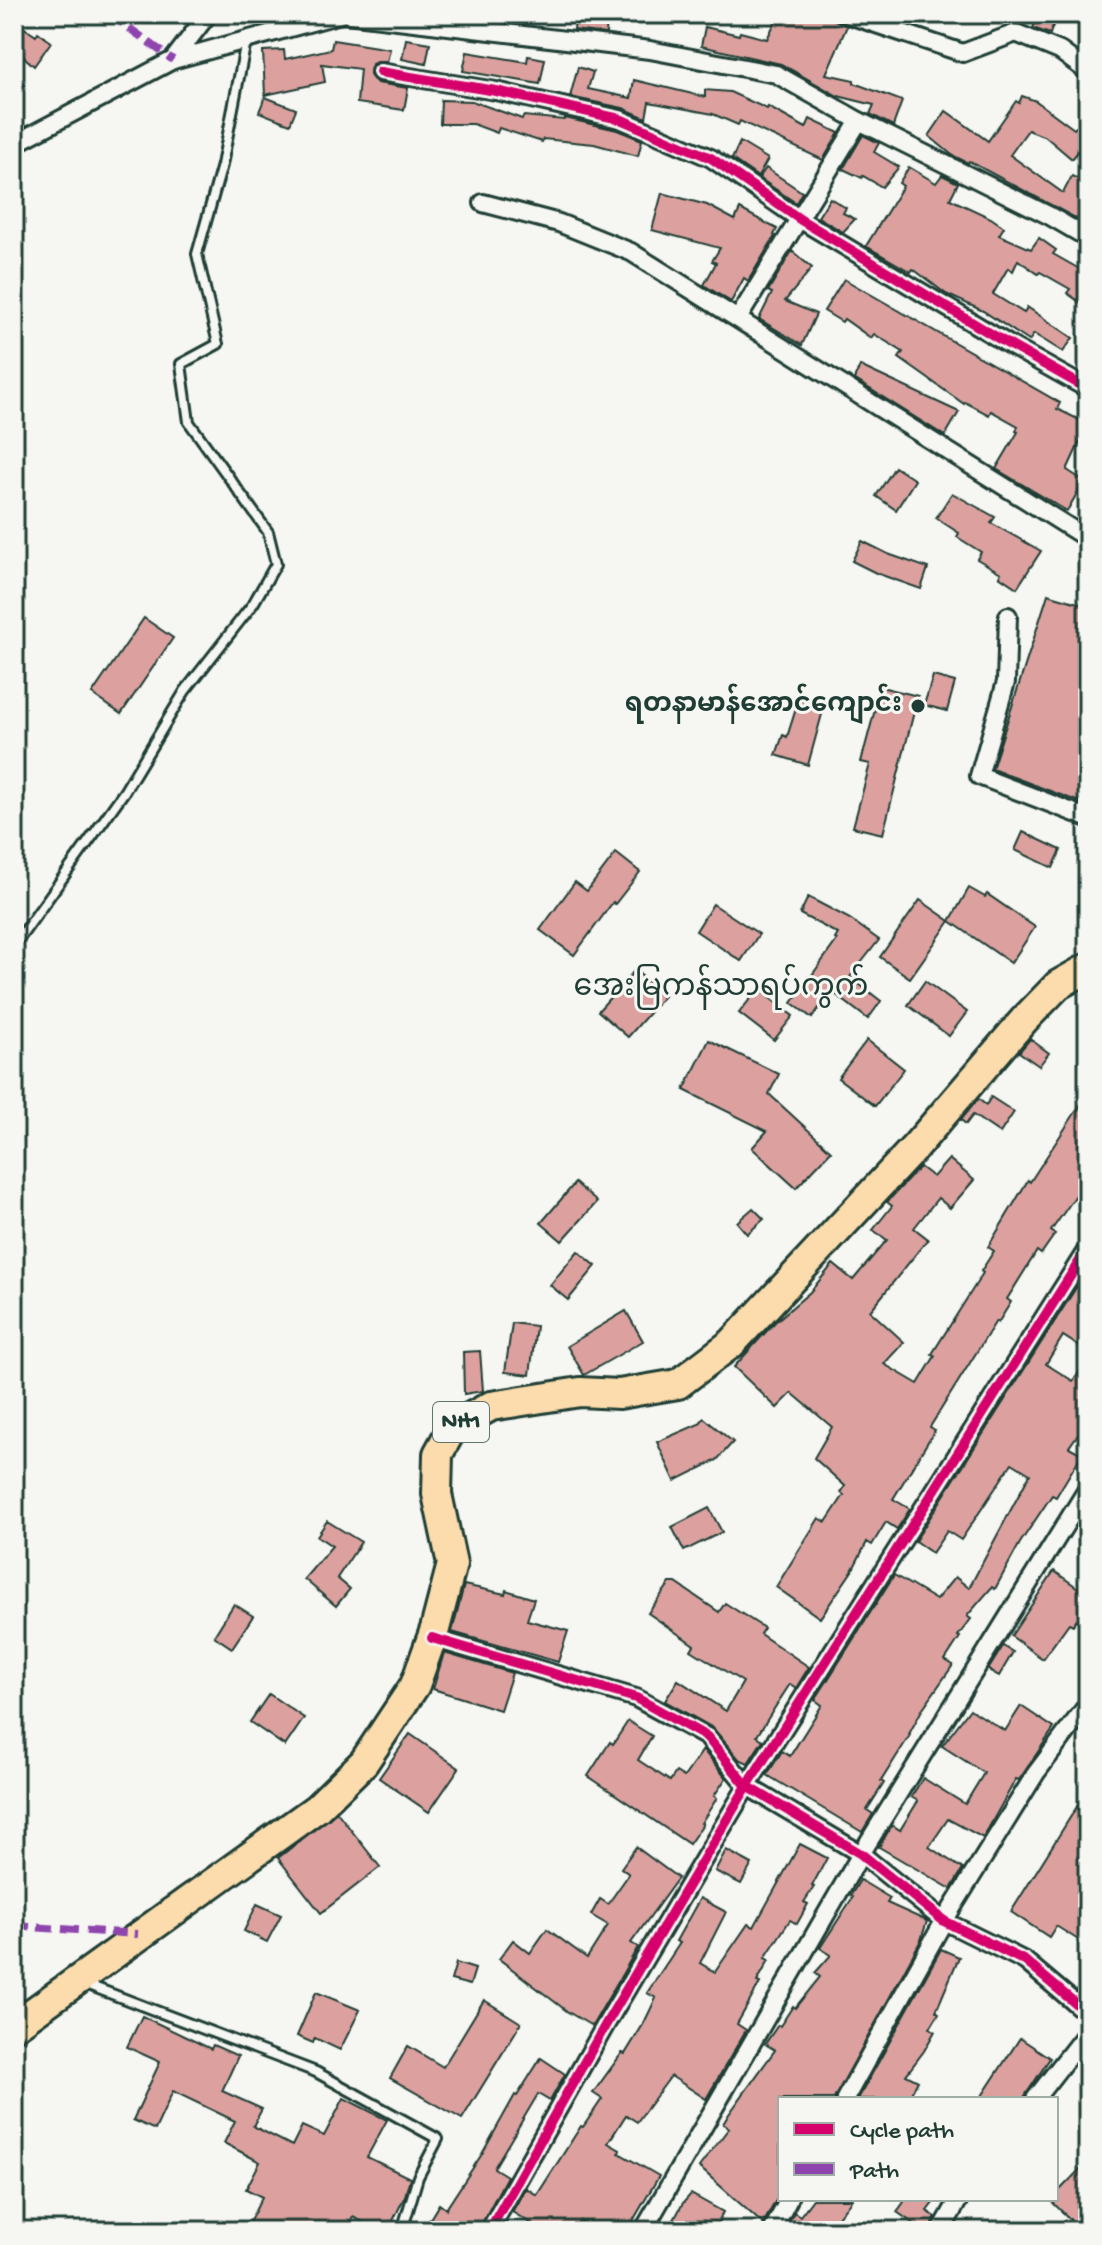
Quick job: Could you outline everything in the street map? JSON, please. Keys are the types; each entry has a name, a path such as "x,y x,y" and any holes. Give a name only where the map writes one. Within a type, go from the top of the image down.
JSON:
{"highway":[{"name":"NH1","path":"14,2026 317,1808 364,1762 415,1685 432,1638 452,1564 437,1494 438,1454 453,1427 491,1406 580,1392 619,1394 678,1384 732,1343 916,1146 1024,1020 1058,985 1088,968"}],"street":[{"path":"173,60 208,14"},
{"path":"14,144 173,60 344,14 650,50 776,74 859,121 1088,238"},
{"path":"846,14 963,53 1016,33 1060,51 1088,72"},
{"path":"380,72 496,91 620,119 711,158 801,220 1088,389"},
{"path":"739,317 859,121"},
{"path":"483,203 559,223 631,252 1088,539"},
{"path":"1008,616 1006,682 979,776 1088,818"},
{"path":"489,2231 606,2024 747,1786 1088,1248"},
{"path":"643,2231 861,1854 1088,1488"},
{"path":"432,1638 636,1698 707,1737 747,1786 861,1854 944,1921 1025,1961 1088,2014"},
{"path":"846,2097 944,1921 1036,1773 1088,1704"},
{"path":"1037,2097 1088,2031"},
{"path":"772,2231 788,2201"},
{"path":"941,2231 958,2201"}],"lane":[{"path":"14,946 124,792 185,691 253,604 276,564 268,532 189,422 181,364 218,344 197,254 222,165 247,38"},
{"path":"77,1980 316,2072 438,2139 418,2177 402,2231"}],"building":[{"path":"779,14 823,14 847,26 826,74 854,80 854,83 902,101 893,126 870,114 874,105 838,96 781,64 701,46 705,27 767,39"},
{"path":"1039,14 1057,14 1050,34 1033,28"},
{"path":"575,16 607,19 606,34 574,30"},
{"path":"20,25 36,36 38,32 51,42 34,66 14,48 14,33"},
{"path":"406,39 430,43 426,64 402,59"},
{"path":"333,40 390,49 387,62 372,64 370,75 377,83 408,88 404,110 357,103 360,69 322,64 325,82 265,95 263,51 284,50 285,59 331,49"},
{"path":"467,52 527,62 528,56 545,59 540,84 463,71"},
{"path":"578,67 593,72 588,89 631,98 634,80 705,97 705,90 730,92 768,107 806,128 810,119 839,133 823,160 740,121 738,125 713,114 649,102 646,118 623,108 570,97"},
{"path":"1022,96 1036,101 1074,129 1077,126 1088,135 1088,140 1072,159 1046,137 1028,130 1010,155 1063,193 1072,176 1088,184 1088,201 1079,220 969,161 952,155 929,136 946,111 988,141"},
{"path":"265,97 296,109 290,124 259,112"},
{"path":"441,100 472,101 522,119 524,116 565,118 617,130 642,140 638,156 594,144 543,139 542,142 499,128 497,133 473,124 440,124"},
{"path":"863,135 879,143 874,152 899,167 882,187 843,169"},
{"path":"740,142 768,159 758,177 732,159"},
{"path":"909,167 936,183 942,175 958,183 950,199 1004,227 999,235 1031,249 1039,238 1056,250 1053,254 1083,271 1088,264 1088,308 1067,293 1070,289 1040,272 1038,274 1018,260 1013,271 1008,268 993,294 1024,313 1027,307 1073,338 1063,352 1034,334 1029,341 983,311 946,294 913,269 911,272 866,246 903,186 899,183"},
{"path":"766,168 802,192 796,203 759,178"},
{"path":"662,193 707,205 735,220 740,209 777,229 748,281 744,278 731,302 704,285 720,248 652,230"},
{"path":"830,198 846,208 843,213 855,219 843,232 818,217"},
{"path":"792,251 812,268 785,301 816,314 802,345 759,319 772,293 768,291"},
{"path":"844,279 1060,403 1057,409 1088,424 1067,470 1084,481 1067,511 996,469 1018,432 1018,426 991,411 989,415 964,404 899,358 903,352 874,334 871,338 844,319 842,322 824,311"},
{"path":"860,366 959,412 945,436 854,379"},
{"path":"895,467 915,480 896,510 876,496"},
{"path":"952,493 995,517 991,523 1041,551 1017,588 999,576 1001,573 977,559 981,552 957,537 959,533 936,518"},
{"path":"862,541 928,568 921,589 852,561"},
{"path":"1048,594 1088,606 1088,780 1082,803 992,769"},
{"path":"144,618 173,638 121,714 92,694"},
{"path":"933,676 955,682 947,711 924,705"},
{"path":"881,687 918,696 883,834 853,827 870,764 861,762"},
{"path":"799,699 824,707 808,765 776,755 783,735 787,737"},
{"path":"1023,832 1061,850 1053,868 1015,850"},
{"path":"616,853 640,872 615,904 613,902 574,955 540,930 575,882 587,891"},
{"path":"969,888 985,897 987,894 1035,927 1011,963 950,921"},
{"path":"808,897 850,919 879,940 850,977 881,1001 868,1019 831,991 812,1018 792,1003 837,940 838,934 800,914"},
{"path":"920,900 950,921 910,978 880,957"},
{"path":"713,904 759,934 741,961 696,931"},
{"path":"635,970 664,996 628,1037 598,1011"},
{"path":"925,981 967,1012 949,1036 908,1005"},
{"path":"758,989 793,1016 774,1040 739,1013"},
{"path":"1030,1039 1049,1053 1039,1066 1019,1052"},
{"path":"709,1040 779,1074 769,1094 831,1151 796,1188 752,1148 767,1131 684,1090"},
{"path":"867,1040 904,1069 875,1106 838,1078"},
{"path":"1088,1093 1088,1178 1051,1231 1055,1234 1041,1254 1037,1251 1007,1299 1011,1302 930,1427 935,1430 893,1499 910,1509 897,1529 886,1522 872,1545 867,1542 852,1571 820,1618 776,1587 819,1518 826,1522 844,1495 841,1493 845,1486 814,1458 832,1427 792,1393 777,1408 734,1367 775,1322 810,1292 833,1264 853,1280 887,1240 873,1230 892,1206 887,1202 920,1167 933,1177 949,1159 974,1180 950,1208 938,1198 914,1228 928,1239 870,1311 904,1342 884,1364 918,1384 935,1356 932,1354 983,1273 981,1271 994,1251 988,1247 1028,1180 1030,1182"},
{"path":"991,1097 1014,1112 1000,1133 973,1115 966,1124 961,1120 978,1099 986,1105"},
{"path":"575,1183 597,1202 562,1241 541,1223"},
{"path":"753,1208 764,1219 747,1234 737,1222"},
{"path":"578,1251 596,1266 568,1300 550,1285"},
{"path":"1088,1269 1088,1352 1063,1336 1046,1364 1073,1381 1088,1360 1088,1420 1069,1447 1082,1454 1056,1497 1052,1495 1020,1543 995,1589 992,1587 967,1616 971,1619 945,1660 953,1665 923,1708 881,1781 884,1783 867,1810 873,1814 862,1832 767,1775 782,1751 790,1756 822,1705 815,1700 894,1575 936,1600 955,1577 969,1588 1030,1474 1012,1463 961,1540 947,1531 932,1553 915,1541"},
{"path":"626,1311 643,1341 584,1375 567,1346"},
{"path":"512,1323 536,1326 530,1375 505,1372"},
{"path":"480,1351 483,1391 464,1394 463,1352"},
{"path":"704,1418 733,1442 717,1460 675,1481 657,1442 699,1424"},
{"path":"709,1508 722,1532 684,1551 672,1527"},
{"path":"327,1521 361,1542 337,1578 350,1589 336,1606 304,1579 332,1546 317,1536"},
{"path":"1054,1571 1088,1595 1088,1628 1076,1620 1073,1625 1069,1623 1043,1659 1011,1636"},
{"path":"670,1583 676,1583 719,1612 725,1603 764,1628 760,1634 809,1667 796,1688 790,1684 779,1701 757,1736 763,1740 748,1763 739,1759 713,1728 665,1701 678,1680 726,1711 743,1682 691,1650 694,1645 648,1613"},
{"path":"464,1585 505,1594 506,1590 534,1599 527,1620 568,1631 558,1662 452,1632"},
{"path":"234,1604 253,1616 232,1648 214,1636"},
{"path":"1003,1646 1013,1652 999,1676 988,1670"},
{"path":"444,1653 512,1673 500,1710 433,1689"},
{"path":"269,1694 304,1718 285,1746 250,1722"},
{"path":"1021,1706 1054,1728 1019,1780 1016,1779 983,1838 948,1819 929,1847 963,1869 951,1889 879,1847 892,1825 900,1830 918,1801 911,1797 923,1778 965,1804 984,1773 942,1746 970,1709 1005,1731"},
{"path":"628,1721 652,1736 638,1760 670,1781 676,1772 684,1777 703,1750 726,1778 714,1796 717,1798 703,1824 689,1844 588,1776"},
{"path":"410,1734 459,1768 429,1812 379,1778"},
{"path":"1088,1789 1088,1946 1056,1926 1049,1937 1011,1912"},
{"path":"337,1812 380,1867 321,1913 278,1858"},
{"path":"800,1844 827,1858 804,1902 808,1904 797,1924 790,1920 765,1958 769,1960 757,1982 760,1983 737,2024 746,2030 706,2099 671,2076 637,2122 626,2115 608,2143 620,2150 619,2153 659,2176 627,2231 595,2231 580,2221 574,2231 544,2231 512,2212 526,2188 537,2195 602,2099 593,2093 622,2053 625,2054 644,2023 656,1998 647,1993 680,1943 676,1941 700,1898 726,1912 700,1963 715,1972 748,1924 754,1927"},
{"path":"636,1847 678,1878 631,1943 638,1947 592,2026 568,2012 499,1959 513,1940 530,1953 547,1929 587,1958 608,1925 591,1915 600,1899 608,1904 629,1874 621,1868"},
{"path":"726,1850 752,1864 741,1884 715,1871"},
{"path":"860,1880 890,1898 887,1903 927,1921 921,1940 835,2097 778,2097 778,2197 763,2224 699,2167 729,2128 723,2124 775,2050 765,2044 793,2006 795,2008 820,1977 815,1973 831,1955 820,1948 853,1897 851,1895"},
{"path":"257,1904 281,1915 267,1942 244,1931"},
{"path":"941,1949 959,1957 936,2011 939,2013 930,2028 935,2031 906,2075 918,2081 909,2097 859,2097"},
{"path":"456,1963 475,1969 470,1985 451,1980"},
{"path":"316,1992 360,2010 340,2050 315,2038 313,2043 297,2036"},
{"path":"484,2000 521,2023 462,2119 390,2078 408,2046 443,2067"},
{"path":"142,2016 211,2049 213,2045 238,2056 222,2091 262,2109 253,2126 292,2146 302,2126 324,2136 344,2098 387,2120 367,2157 410,2178 388,2231 353,2217 346,2231 245,2231 262,2197 246,2189 260,2162 224,2143 235,2121 173,2091 155,2130 133,2120 160,2062 127,2047"},
{"path":"1020,2038 1050,2058 1024,2097 981,2097"},
{"path":"541,2058 565,2074 550,2101 538,2094 494,2168 507,2176 478,2231 438,2231 427,2224 439,2204 446,2209"},
{"path":"1088,2161 1088,2231 1082,2231 1051,2201 1058,2201 1058,2192"},
{"path":"691,2194 723,2212 714,2231 668,2231 683,2203"},
{"path":"811,2201 850,2201 827,2231 784,2231 794,2212 800,2216"},
{"path":"905,2201 934,2201 927,2211 936,2217 930,2231 924,2231 897,2212"}],"marked path":[{"path":"110,14 173,60"},
{"path":"14,1926 138,1934"}],"cycle path":[{"path":"380,72 496,91 620,119 711,158 801,220 1088,389"},
{"path":"489,2231 606,2024 747,1786 1088,1248"},
{"path":"432,1638 636,1698 707,1737 747,1786 861,1854 944,1921 1025,1961 1088,2014"}],"place":[{"name":"ရတနာမာန်အောင်ကျောင်း","path":"918,706"}],"district":[{"name":"အေးမြကန်သာရပ်ကွက်","path":"721,989"}]}
